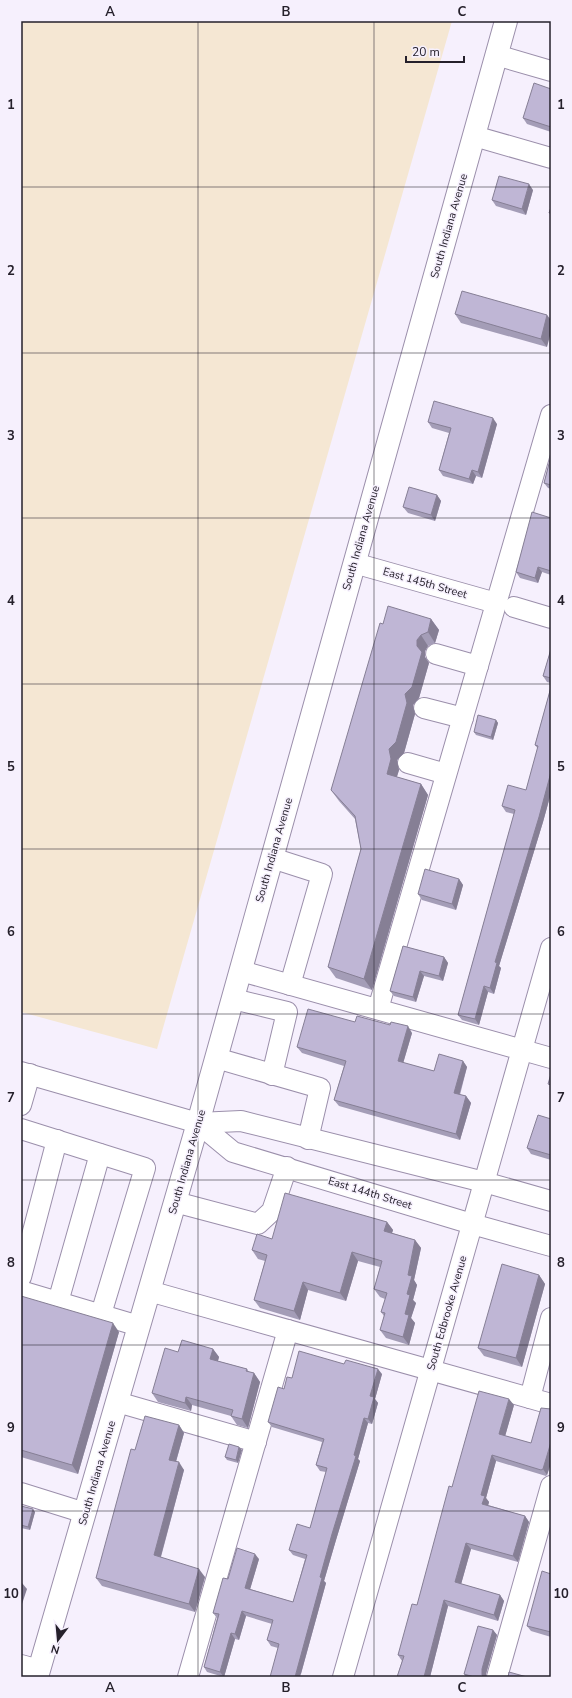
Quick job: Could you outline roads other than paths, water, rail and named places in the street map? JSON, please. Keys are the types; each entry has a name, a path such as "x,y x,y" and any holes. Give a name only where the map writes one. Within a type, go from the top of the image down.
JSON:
{"main road":[{"name":"South Indiana Avenue","path":"32,1671 85,1513 198,1123 506,21"}],"street":[{"path":"496,55 551,71"},
{"path":"474,136 551,158"},
{"path":"378,1009 478,666 505,605 551,415"},
{"name":"East 145th Street","path":"354,563 551,618"},
{"path":"436,654 478,666"},
{"path":"424,708 463,718"},
{"path":"408,762 446,774"},
{"path":"272,858 322,874 290,985"},
{"name":"South Edbrooke Avenue","path":"343,1677 551,948"},
{"path":"240,971 551,1058"},
{"path":"233,999 287,1012 272,1074"},
{"path":"216,1058 320,1088 308,1139"},
{"path":"21,1104 25,1073"},
{"name":"East 144th Street","path":"25,1073 198,1123 241,1122 484,1182 551,1201"},
{"name":"East 144th Street","path":"198,1123 233,1152 287,1167 472,1224 551,1246"},
{"path":"21,1129 145,1168 101,1314"},
{"path":"21,1277 57,1140"},
{"path":"58,1302 100,1154"},
{"path":"175,1202 258,1224 272,1211 287,1167"},
{"path":"21,1291 139,1326"},
{"path":"149,1291 551,1404"},
{"path":"530,1398 551,1318"},
{"path":"188,1677 288,1330"},
{"path":"117,1402 256,1442"},
{"path":"497,1677 551,1486"},
{"path":"21,1493 85,1513"}]}
